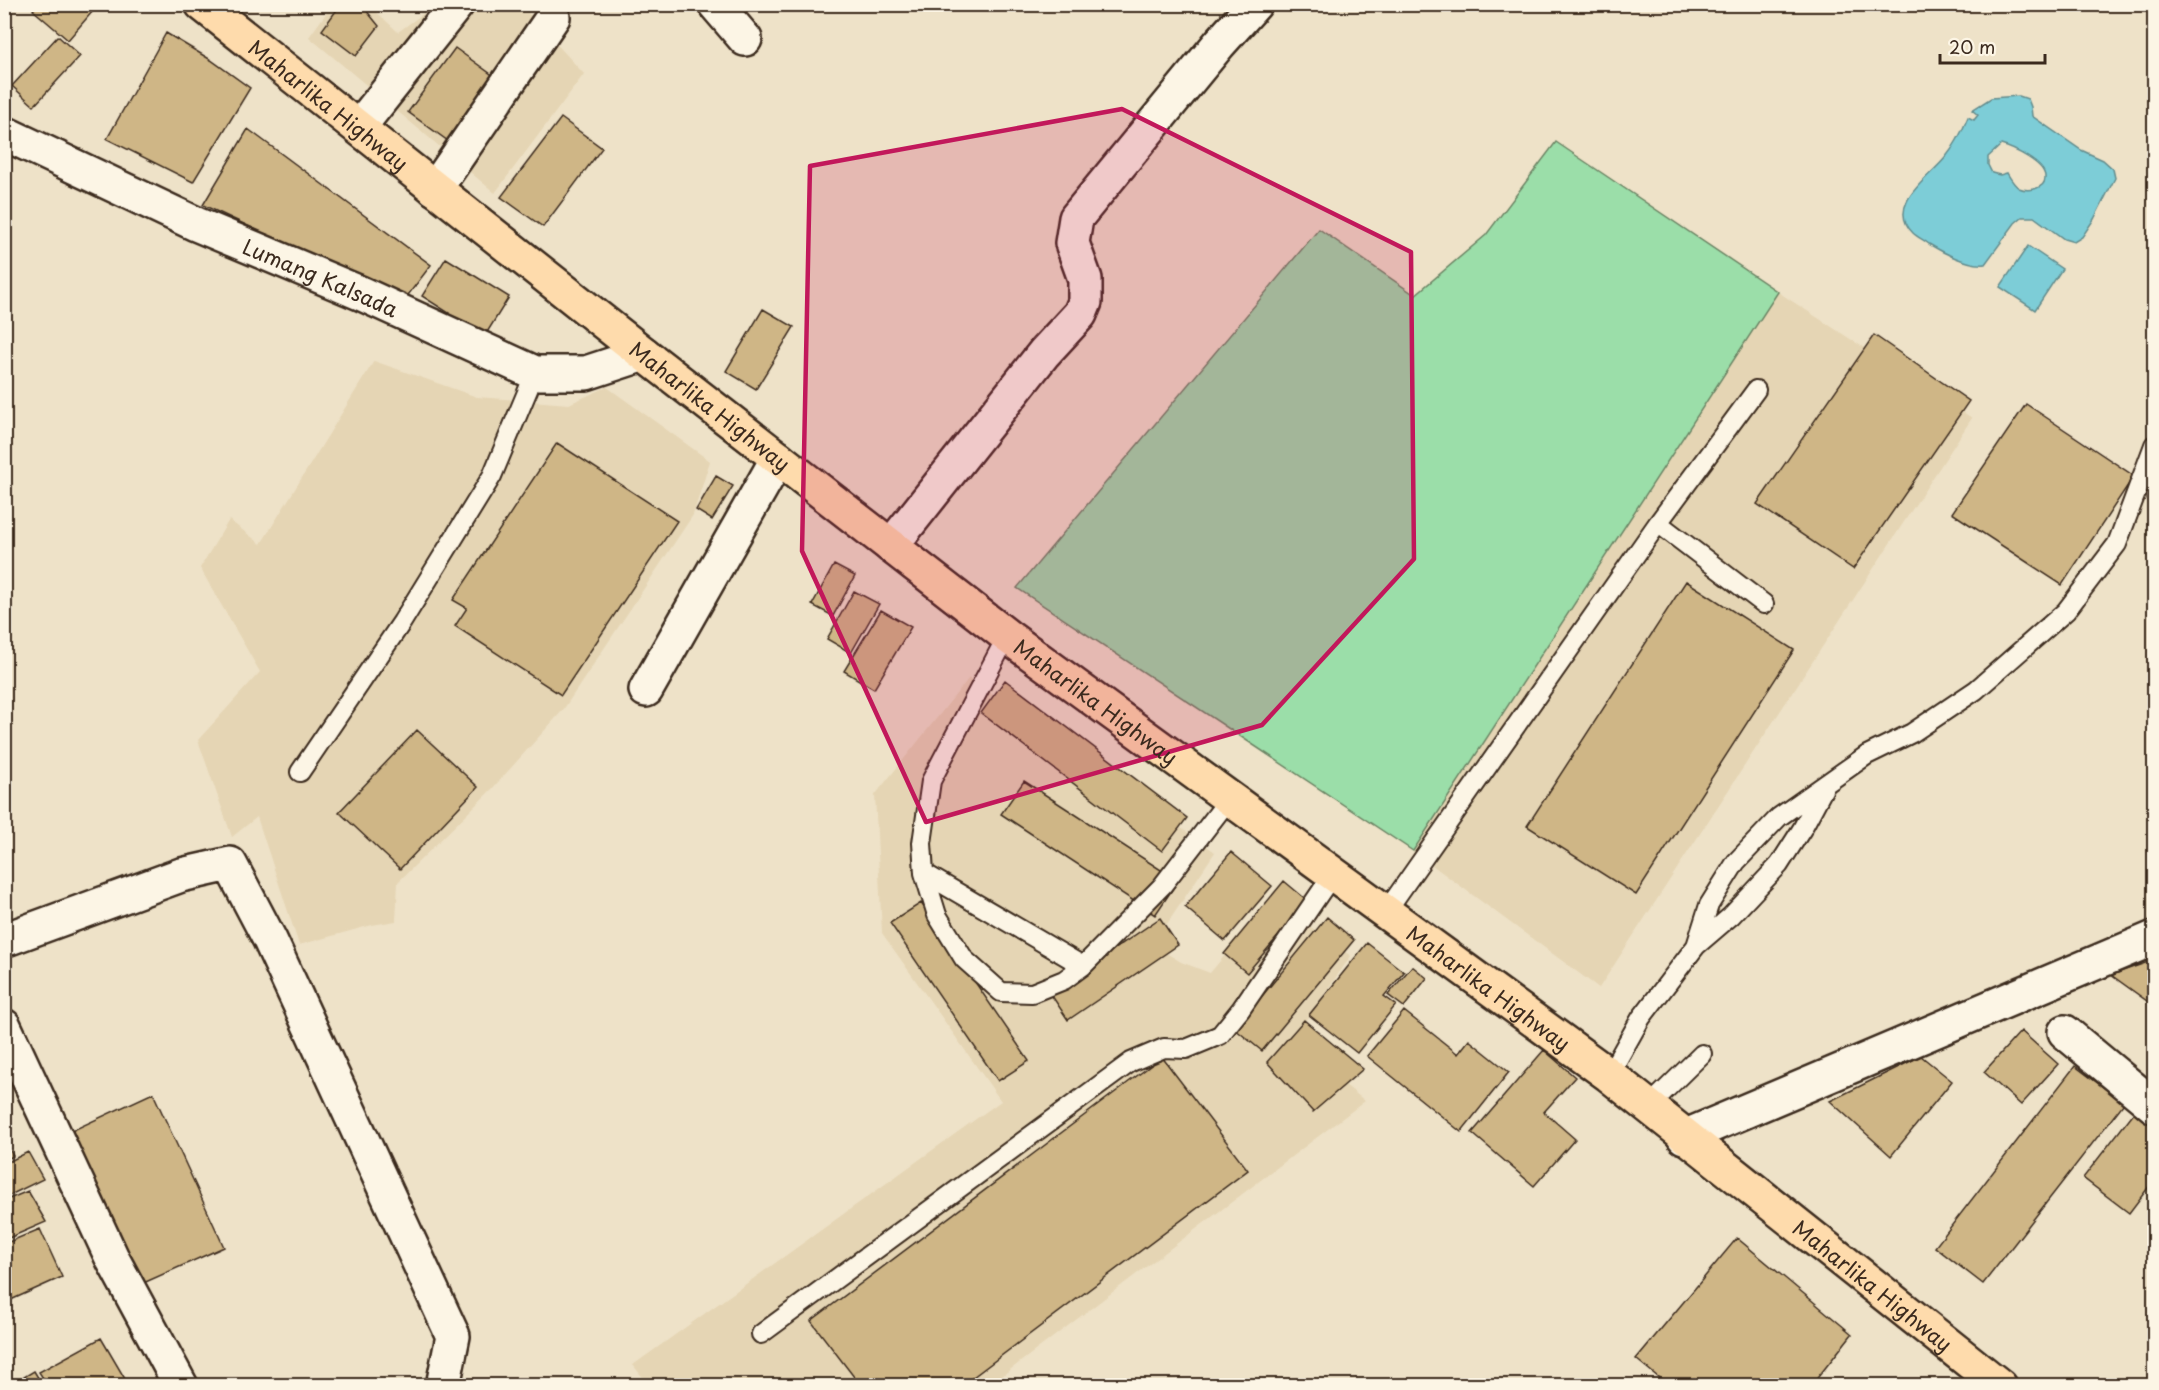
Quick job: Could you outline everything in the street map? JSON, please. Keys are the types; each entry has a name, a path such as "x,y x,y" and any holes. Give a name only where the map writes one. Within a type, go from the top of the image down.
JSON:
{"main road":[{"name":"Maharlika Highway","path":"202,4 1007,636 1609,1075 1984,1381"}],"street":[{"path":"358,127 457,4"},
{"path":"715,4 745,39"},
{"path":"891,546 1044,354 1080,314 1085,302 1085,279 1072,243 1076,218 1219,44 1255,4"},
{"path":"435,189 552,9"},
{"name":"Lumang Kalsada","path":"4,133 196,224 360,293 535,373 586,373 645,354"},
{"path":"646,690 778,458"},
{"path":"4,940 181,875 230,864 270,940 453,1336 443,1386"},
{"path":"1684,1137 2154,938"},
{"path":"4,1026 113,1260 181,1386"},
{"path":"2065,1032 2154,1106"}],"lane":[{"path":"300,772 402,622 492,476 535,373"},
{"path":"1385,913 1658,523 1756,390"},
{"path":"1696,946 1709,905 1736,862 1779,817 1867,755 1912,733 1976,690 2066,611 2117,544 2154,445"},
{"path":"1658,523 1764,604"},
{"path":"1007,636 931,781 922,843 924,873 937,915 964,959 1001,992 1032,993 1064,980 1083,966 1162,886 1229,798"},
{"path":"1609,1075 1641,1018 1696,946 1731,916 1779,865 1802,829 1826,783"},
{"path":"924,873 1083,966"},
{"path":"761,1334 1131,1062 1164,1048 1186,1049 1220,1035 1241,1009 1333,874"},
{"path":"1648,1107 1702,1054"}],"highlighted area":[{"path":"1122,109 1411,252 1414,559 1262,725 926,822 802,551 810,166"}],"shaded area":[{"path":"332,5 369,5 398,32 435,5 521,5 584,74 495,193 309,37"},
{"path":"1778,292 1972,418 1599,988 1413,851"},
{"path":"374,361 477,397 569,404 607,387 710,461 693,515 563,710 491,790 398,882 396,921 372,925 299,945 257,817 232,837 198,740 260,672 200,568 229,520 261,544"},
{"path":"969,678 1215,852 1153,945 1181,962 1210,973 1271,900 1351,956 1291,1041 1365,1101 990,1385 649,1385 633,1365 1001,1101 882,933 875,795"}],"green space":[{"path":"1556,142 1778,292 1413,851 1017,588 1319,229 1415,295 1486,235"}],"water":[{"path":"2019,96 2028,99 2032,116 2081,150 2103,160 2113,169 2115,178 2082,237 2074,242 2064,239 2034,217 2022,217 1985,264 1978,264 1949,255 1916,236 1906,223 1904,212 1912,192 1952,149 1968,117 1974,120 1978,115 1972,110 1991,98","holes":["2001,145 2020,153 2040,167 2045,177 2043,184 2040,187 2023,189 2015,185 2007,173 2000,175 1992,173 1988,165 1988,157"]},
{"path":"2028,246 2062,269 2035,310 2000,287"}],"building":[{"path":"38,4 99,4 68,40 33,10"},
{"path":"341,4 361,4 379,26 356,56 322,30"},
{"path":"166,33 211,60 250,88 193,182 107,139"},
{"path":"58,36 80,56 34,106 12,86"},
{"path":"455,48 502,82 455,146 408,112"},
{"path":"561,118 602,148 543,227 501,197"},
{"path":"248,129 431,265 405,299 203,205"},
{"path":"446,258 509,297 481,342 445,320 449,313 422,296"},
{"path":"763,309 794,327 756,389 726,371"},
{"path":"1874,335 1969,401 1853,569 1757,504"},
{"path":"2026,404 2134,476 2062,585 1952,513"},
{"path":"557,443 677,521 561,695 455,626 467,608 453,600"},
{"path":"716,476 733,486 712,520 696,510"},
{"path":"834,565 855,576 833,616 812,605"},
{"path":"1686,581 1794,650 1636,895 1527,826"},
{"path":"854,591 879,604 851,653 827,639"},
{"path":"881,610 911,627 874,689 844,671"},
{"path":"1005,680 1187,818 1162,851 981,713"},
{"path":"417,730 478,787 400,869 339,812"},
{"path":"1024,781 1178,881 1155,915 1001,814"},
{"path":"1231,852 1272,886 1225,941 1185,907"},
{"path":"1284,881 1308,901 1247,973 1224,954"},
{"path":"921,903 1029,1061 998,1081 890,923"},
{"path":"1327,917 1354,940 1262,1051 1235,1029"},
{"path":"1160,918 1178,945 1068,1020 1050,993"},
{"path":"1367,943 1404,972 1384,996 1396,1005 1357,1053 1309,1015"},
{"path":"2154,960 2154,1006 2111,975"},
{"path":"1412,966 1427,978 1404,1007 1388,995"},
{"path":"1404,1011 1458,1054 1469,1040 1509,1072 1461,1132 1367,1056"},
{"path":"1304,1020 1363,1069 1313,1112 1267,1062"},
{"path":"2021,1031 2058,1064 2021,1105 1984,1072"},
{"path":"1544,1050 1575,1077 1544,1112 1575,1139 1534,1186 1472,1133"},
{"path":"1921,1056 1952,1081 1891,1156 1830,1101"},
{"path":"1162,1057 1248,1170 961,1386 861,1386 811,1321"},
{"path":"2075,1066 2124,1103 1983,1284 1935,1247"},
{"path":"153,1093 224,1247 139,1285 69,1132"},
{"path":"2135,1111 2154,1125 2154,1180 2129,1213 2083,1178"},
{"path":"4,1140 13,1156 4,1161"},
{"path":"28,1152 43,1179 4,1198 4,1164"},
{"path":"28,1191 46,1222 4,1240 4,1201"},
{"path":"40,1229 62,1277 4,1303 4,1244"},
{"path":"1737,1238 1852,1334 1811,1386 1669,1386 1636,1359"},
{"path":"101,1338 128,1384 48,1386 39,1372"},
{"path":"34,1371 43,1386 9,1386"}]}
